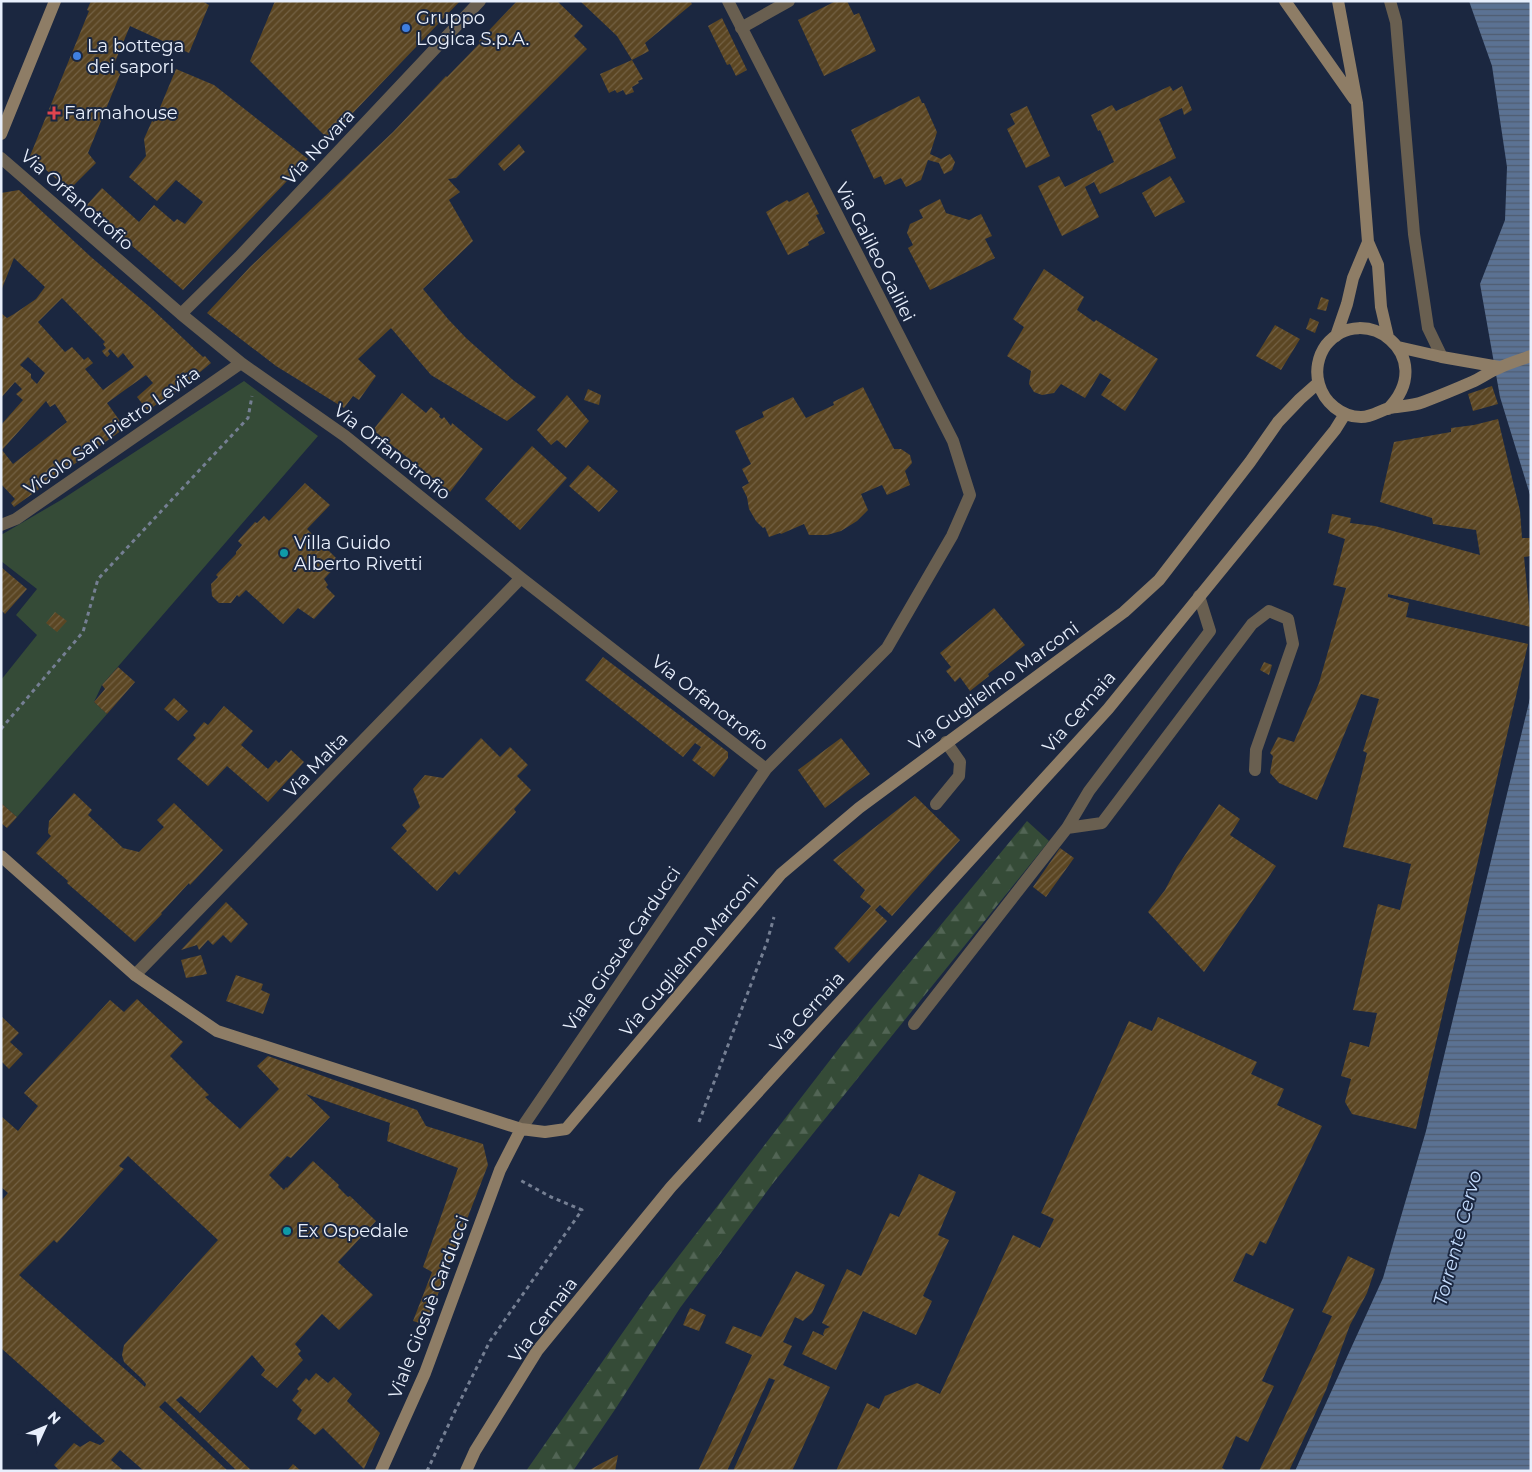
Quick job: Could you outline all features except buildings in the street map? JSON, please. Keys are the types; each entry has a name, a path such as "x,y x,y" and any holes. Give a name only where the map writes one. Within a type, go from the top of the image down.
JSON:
{"street":[{"path":"1,134 55,1"},
{"name":"Via Novara","path":"181,314 239,257 480,1"},
{"name":"Via Galileo Galilei","path":"728,1 953,441 970,495"},
{"path":"741,28 789,1"},
{"path":"1285,1 1357,103"},
{"path":"1338,1 1357,103 1368,242 1378,265 1381,307 1388,337"},
{"path":"1390,1 1396,22 1414,234 1428,328 1442,357"},
{"name":"Via Orfanotrofio","path":"1,158 181,314 241,363 346,436 521,578 766,769"},
{"path":"1336,336 1347,304 1353,278 1368,242"},
{"path":"1388,409 1397,399 1404,386 1406,373 1404,360 1398,347 1388,337 1376,330 1362,328 1348,330 1336,336 1326,345 1320,357 1317,370 1318,383 1324,396 1333,407 1345,414 1360,417 1420,403 1473,382 1499,367 1531,356"},
{"path":"1398,347 1499,367"},
{"name":"Vicolo San Pietro Levita","path":"1,525 16,519 241,363"},
{"name":"Via Guglielmo Marconi","path":"1,856 135,975 217,1031 521,1130 545,1132 566,1129 781,874 858,808 1124,612 1159,580 1250,462 1278,422 1318,383"},
{"name":"Via Cernaia","path":"466,1471 475,1451 537,1351 671,1187 1108,708 1335,430 1345,414"},
{"name":"Viale Giosuè Carducci","path":"381,1471 425,1373 500,1170 521,1130 766,769 887,648 952,536 970,495"},
{"name":"Via Malta","path":"135,975 521,578"},
{"path":"914,1024 1067,828 1088,791 1210,631 1200,596"},
{"path":"1067,828 1102,824 1252,624 1269,611 1288,619 1293,644 1256,750 1255,770"},
{"path":"936,804 959,776 960,762 946,742"}],"path":[{"path":"1,729 83,632 98,579 248,418 256,374"},
{"path":"701,1118 767,942"},
{"path":"427,1471 490,1342 582,1210 500,1170"}],"green space":[{"path":"244,381 318,436 102,685 94,702 107,714 17,817 1,803 1,680 37,635 16,615 37,589 1,561 1,535 61,500"},
{"path":"1027,821 1049,841 774,1182 680,1308 573,1471 526,1471 651,1292 844,1042"}],"water":[{"path":"1469,1 1531,1 1531,498 1500,397 1480,284 1505,220 1507,167 1492,66"},
{"name":"Torrente Cervo","path":"1531,694 1531,1471 1295,1471 1383,1278 1426,1131"}],"place":[{"name":"Gruppo Logica S.p.A.","path":"406,28"},
{"name":"La bottega dei sapori","path":"77,56"},
{"name":"Farmahouse","path":"54,113"},
{"name":"Villa Guido Alberto Rivetti","path":"284,553"},
{"name":"Ex Ospedale","path":"287,1231"}]}
